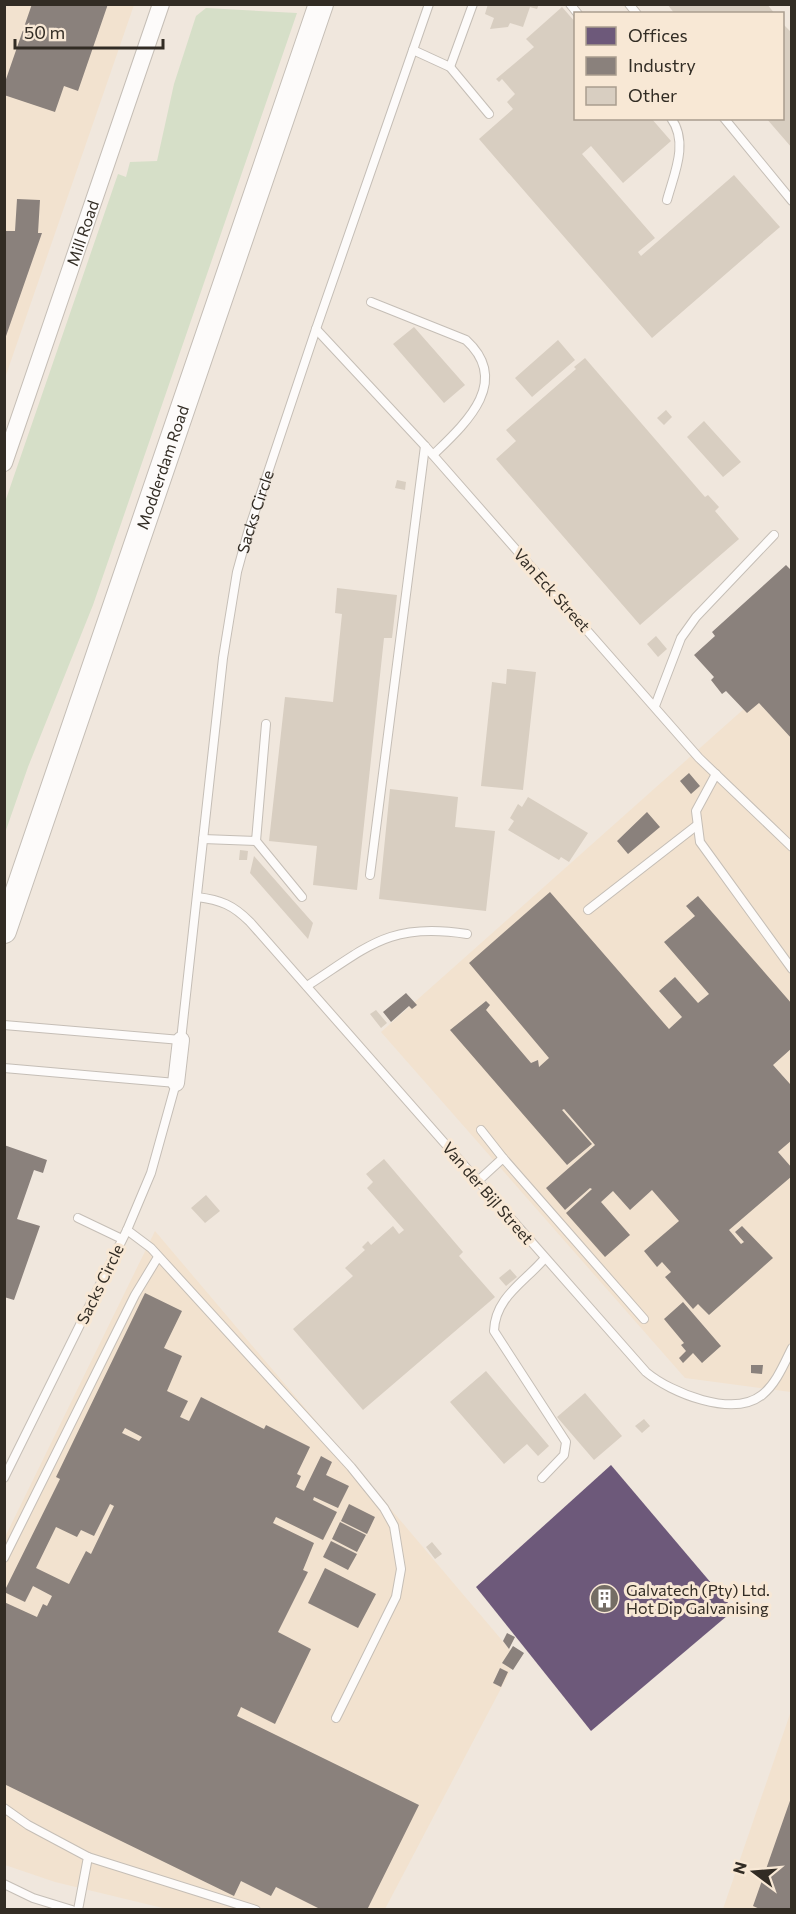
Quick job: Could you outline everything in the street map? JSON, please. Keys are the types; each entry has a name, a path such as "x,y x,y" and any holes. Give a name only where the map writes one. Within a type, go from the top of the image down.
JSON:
{"street":[{"name":"Mill Road","path":"4,463 161,4"},
{"name":"Modderdam Road","path":"4,931 321,4"},
{"name":"Sacks Circle","path":"176,1083 181,1040"}],"lane":[{"name":"Sacks Circle","path":"181,1040 223,658 237,572 248,532 316,329 429,4"},
{"path":"450,67 473,4"},
{"path":"413,50 450,67 489,114"},
{"path":"667,200 680,143 677,128 671,120"},
{"path":"726,120 792,201"},
{"path":"371,302 466,340 479,351 485,367 484,385 476,409 433,455"},
{"name":"Van Eck Street","path":"316,329 425,446 716,774 792,847"},
{"path":"370,875 425,446"},
{"path":"655,706 681,638 696,617 774,535"},
{"path":"266,724 256,841 302,897"},
{"path":"716,774 699,800 696,811 696,826 700,842 792,969"},
{"path":"588,910 696,826"},
{"path":"203,839 256,841"},
{"name":"Van der Bijl Street","path":"197,897 220,900 234,906 646,1372 662,1386 684,1394 730,1404 751,1402 764,1394 777,1377 791,1348"},
{"path":"307,986 385,938 419,929 467,934"},
{"path":"4,1025 181,1040"},
{"path":"4,1068 176,1083"},
{"name":"Sacks Circle","path":"4,1478 127,1230 151,1173 176,1083"},
{"path":"481,1131 644,1319"},
{"path":"478,1181 503,1158"},
{"path":"78,1218 122,1239"},
{"path":"127,1230 158,1257 351,1467 384,1508 394,1526 401,1569 396,1597 336,1718"},
{"path":"4,1558 135,1294 158,1257"},
{"path":"542,1478 564,1455 566,1442 494,1331 494,1317 501,1301 545,1258"},
{"path":"4,1808 28,1825 88,1857 256,1910"},
{"path":"78,1910 88,1857"},
{"path":"4,1884 33,1899 72,1910"}],"shaded area":[{"path":"5,5 134,5 5,378"},
{"path":"791,667 791,1392 685,1378 381,1032"},
{"path":"155,1231 517,1658 385,1909 167,1909 55,1882 5,1865 4,1539"},
{"path":"791,1711 791,1909 723,1909"}],"green space":[{"path":"206,8 297,13 93,605 28,767 5,833 5,502 118,174 126,177 130,162 157,161 174,84 196,16"}],"building: Offices":[{"name":"Galvatech (Pty) Ltd. Hot Dip Galvanising","path":"611,1465 734,1610 591,1731 476,1587"}],"building: Industry":[{"path":"32,4 108,4 78,91 64,86 55,112 4,95 4,85"},
{"path":"17,199 40,200 38,233 42,233 5,339 4,231 15,231"},
{"path":"786,565 792,571 792,739 759,703 747,713 726,691 722,694 711,680 714,677 694,655 715,636 712,632"},
{"path":"689,773 700,786 691,794 680,781"},
{"path":"647,812 660,827 628,854 617,841"},
{"path":"550,892 669,1029 682,1017 659,991 675,977 698,1003 709,994 664,942 695,916 686,906 698,896 792,1004 792,1048 773,1065 790,1084 792,1083 792,1140 778,1152 792,1168 792,1176 729,1230 741,1244 744,1242 735,1232 742,1226 773,1258 709,1315 698,1304 693,1309 665,1277 671,1272 662,1262 657,1267 644,1251 679,1221 652,1190 630,1210 613,1191 601,1202 630,1235 605,1257 566,1213 592,1189 590,1188 565,1210 546,1188 595,1145 564,1109 562,1110 592,1144 567,1165 450,1030 486,1001 490,1005 486,1010 531,1063 538,1060 539,1067 549,1058 469,963"},
{"path":"406,993 417,1005 412,1009 409,1006 391,1022 383,1012"},
{"path":"4,1145 47,1160 43,1173 34,1170 17,1219 40,1226 14,1300 4,1297"},
{"path":"145,1293 182,1311 164,1348 182,1356 167,1391 188,1401 180,1417 189,1421 201,1397 264,1429 266,1425 310,1447 297,1474 301,1476 296,1487 304,1491 321,1456 332,1462 326,1475 349,1486 338,1508 314,1497 313,1500 337,1512 323,1540 276,1517 273,1523 314,1543 303,1570 308,1572 278,1632 311,1649 275,1724 241,1707 237,1716 419,1805 367,1910 322,1910 276,1887 271,1896 241,1881 234,1896 4,1784 4,1602 37,1617 43,1604 47,1606 52,1596 33,1586 25,1602 4,1592 60,1479 56,1477","holes":["125,1428 142,1437 139,1441 122,1433","110,1504 114,1506 91,1554 86,1551 69,1584 36,1568 56,1527 77,1537 81,1530 94,1536"]},
{"path":"683,1302 721,1346 702,1363 693,1353 683,1363 679,1358 686,1351 681,1345 684,1343 664,1319"},
{"path":"751,1365 763,1365 762,1374 751,1373"},
{"path":"349,1504 375,1517 367,1534 341,1521"},
{"path":"340,1522 366,1535 357,1552 332,1539"},
{"path":"331,1541 357,1554 348,1570 323,1557"},
{"path":"325,1568 376,1594 358,1628 308,1603"},
{"path":"507,1633 515,1637 509,1649 503,1641"},
{"path":"513,1646 524,1653 513,1670 502,1663"},
{"path":"500,1668 508,1672 501,1687 493,1683"},
{"path":"792,1795 792,1910 762,1910 753,1906"}],"building: Other":[{"path":"488,4 539,4 537,9 530,7 523,27 510,23 508,27 490,29 494,18 485,14"},
{"path":"667,4 767,4 773,12 673,12"},
{"path":"562,7 574,21 574,120 653,120 671,141 623,183 591,146 582,154 655,238 638,252 641,256 734,175 780,227 652,338 479,139 513,109 507,102 515,94 502,79 499,82 496,79 534,47 526,39"},
{"path":"784,25 792,33 792,148 768,120 784,120"},
{"path":"414,327 465,385 444,403 393,344"},
{"path":"558,340 575,360 532,397 515,378"},
{"path":"585,358 705,497 708,495 719,507 715,511 739,539 640,625 496,459 516,441 506,430 576,369 574,367"},
{"path":"666,410 672,417 664,425 657,418"},
{"path":"704,421 741,462 723,477 687,437"},
{"path":"397,480 406,482 405,490 395,488"},
{"path":"337,588 397,595 392,638 384,638 357,890 313,885 317,846 269,841 285,697 333,702 342,614 335,613"},
{"path":"656,636 667,649 658,657 647,644"},
{"path":"507,669 536,672 523,790 481,786 492,682 506,684"},
{"path":"390,789 458,797 455,827 495,831 486,911 379,899"},
{"path":"528,797 588,833 569,862 561,857 559,860 508,830 514,821 510,818 518,804 522,807"},
{"path":"240,850 248,851 247,860 239,860"},
{"path":"254,856 313,923 308,939 250,873"},
{"path":"376,1010 387,1023 381,1028 370,1014"},
{"path":"384,1159 463,1252 459,1256 495,1297 363,1410 293,1329 353,1276 345,1268 365,1250 362,1247 368,1241 371,1245 393,1226 399,1234 404,1230 367,1188 373,1182 366,1174"},
{"path":"206,1195 220,1211 205,1223 191,1208"},
{"path":"510,1269 517,1277 506,1286 499,1278"},
{"path":"486,1371 549,1446 538,1456 527,1444 504,1464 450,1402"},
{"path":"585,1393 622,1436 594,1460 557,1417"},
{"path":"644,1419 650,1426 642,1433 635,1426"},
{"path":"432,1542 442,1554 435,1559 426,1547"}],"place":[{"name":"Galvatech (Pty) Ltd. Hot Dip Galvanising","path":"605,1599"}]}
